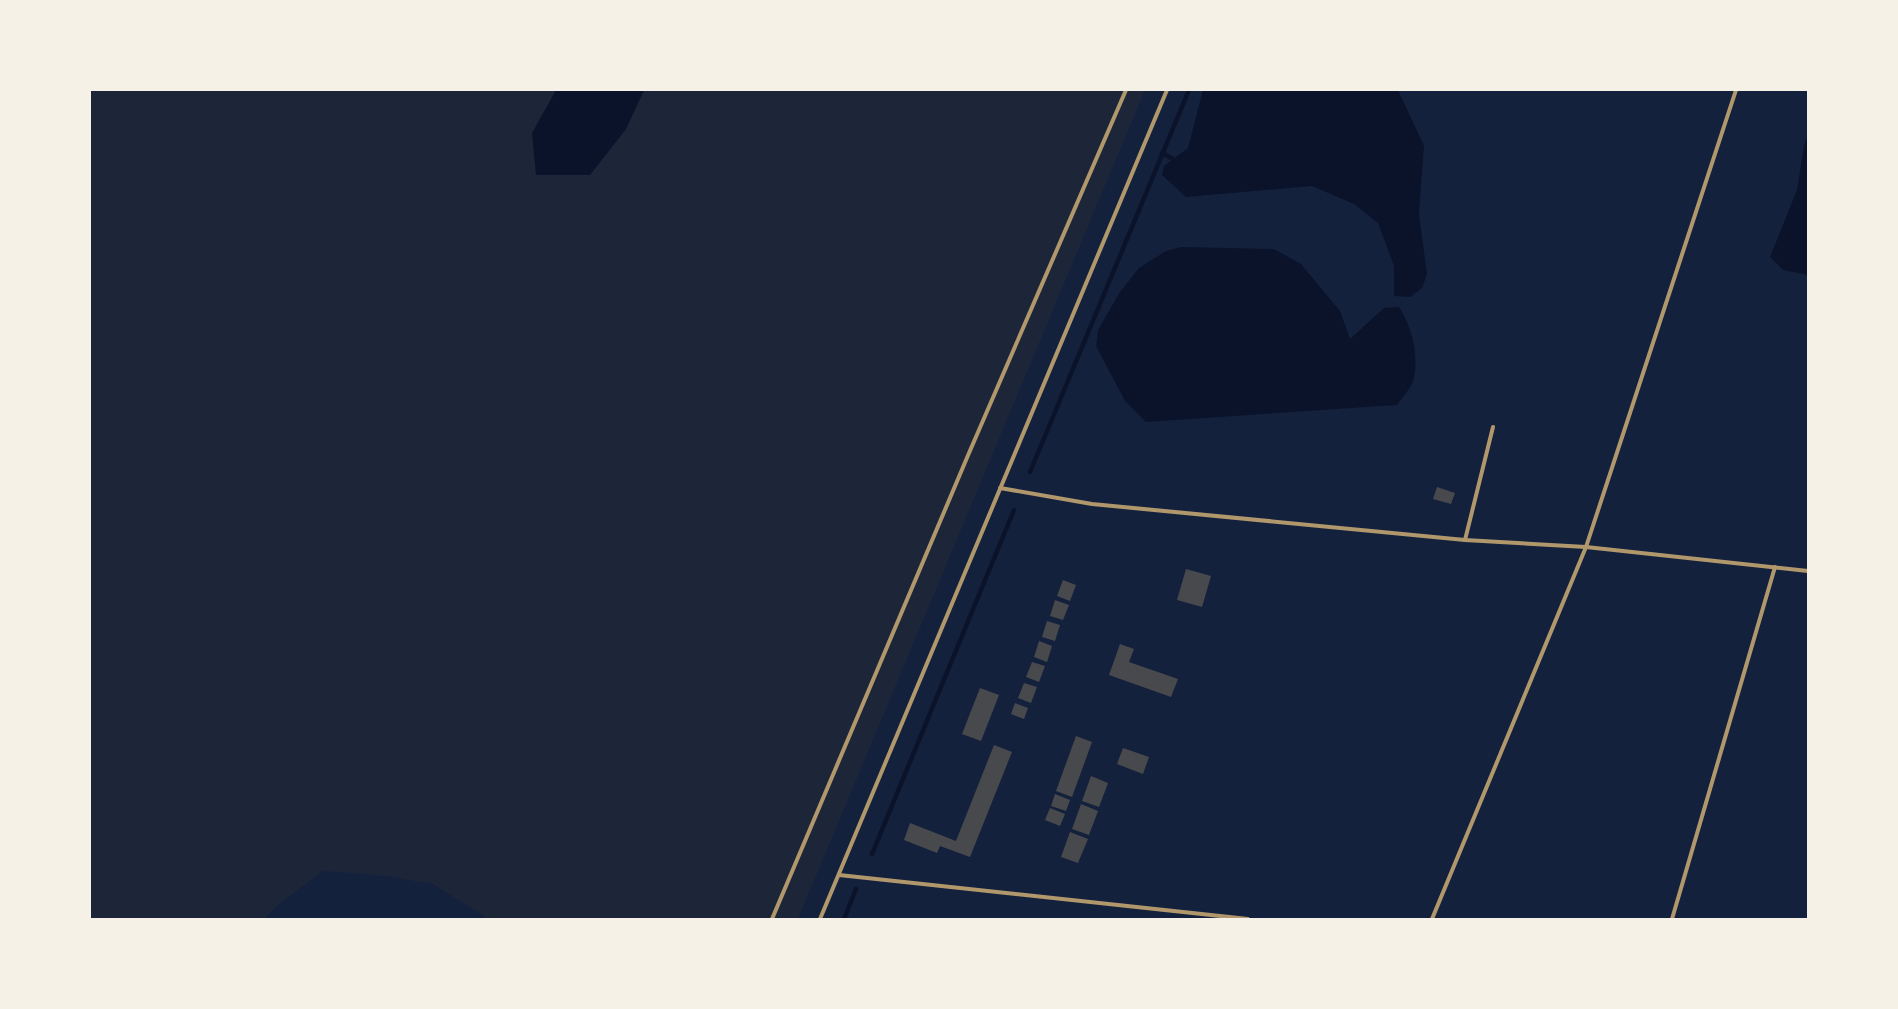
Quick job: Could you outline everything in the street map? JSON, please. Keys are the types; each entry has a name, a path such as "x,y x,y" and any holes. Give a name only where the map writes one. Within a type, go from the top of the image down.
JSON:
{"lane":[{"path":"772,919 969,453 1126,90"},
{"path":"820,919 1167,90"},
{"path":"1432,919 1586,547 1736,90"},
{"path":"1465,540 1493,427"},
{"path":"1000,488 1092,504 1465,540 1586,547 1808,571"},
{"path":"1672,919 1775,567"},
{"path":"839,875 1248,919"}],"shaded area":[{"path":"90,90 556,90 536,175 589,175 626,129 644,90 1145,90 798,919 489,919 433,884 378,875 323,871 279,904 264,919 90,919"},
{"path":"556,90 644,90 626,129 590,175 536,175 532,133"},
{"path":"1203,90 1398,90 1424,146 1419,214 1427,274 1422,288 1410,297 1394,296 1394,266 1378,223 1354,204 1312,186 1186,197 1162,175 1164,166 1188,148"},
{"path":"1808,134 1808,275 1783,270 1770,257 1797,190 1804,146"},
{"path":"1181,247 1274,249 1301,264 1340,311 1350,339 1384,308 1399,307 1408,323 1415,351 1414,378 1409,389 1397,405 1146,422 1125,401 1096,346 1098,330 1120,292 1139,268 1166,251"}],"building":[{"path":"1437,487 1455,493 1451,504 1433,499"},
{"path":"1186,569 1211,576 1202,607 1177,600"},
{"path":"1063,580 1076,585 1070,601 1057,596"},
{"path":"1055,600 1069,605 1063,620 1050,616"},
{"path":"1047,621 1060,625 1055,641 1042,637"},
{"path":"1039,641 1052,646 1047,662 1034,657"},
{"path":"1120,644 1134,649 1129,662 1178,679 1171,697 1109,675"},
{"path":"1032,662 1045,666 1039,682 1026,677"},
{"path":"1024,683 1037,687 1031,703 1018,698"},
{"path":"980,688 999,695 981,741 962,734"},
{"path":"1015,703 1028,708 1024,719 1011,714"},
{"path":"1076,736 1092,742 1072,797 1056,791"},
{"path":"994,745 1012,752 970,857 940,846 937,853 904,840 910,823 956,841"},
{"path":"1123,748 1149,757 1143,774 1117,764"},
{"path":"1091,776 1108,783 1099,807 1082,801"},
{"path":"1055,794 1070,800 1066,811 1051,806"},
{"path":"1081,804 1098,811 1089,835 1072,829"},
{"path":"1050,808 1065,814 1060,826 1045,820"},
{"path":"1070,832 1088,839 1078,863 1061,857"}],"waterway":[{"path":"1030,472 1189,90"},
{"path":"1162,153 1173,159"},
{"path":"872,854 1014,510"},
{"path":"844,919 856,889"}]}
